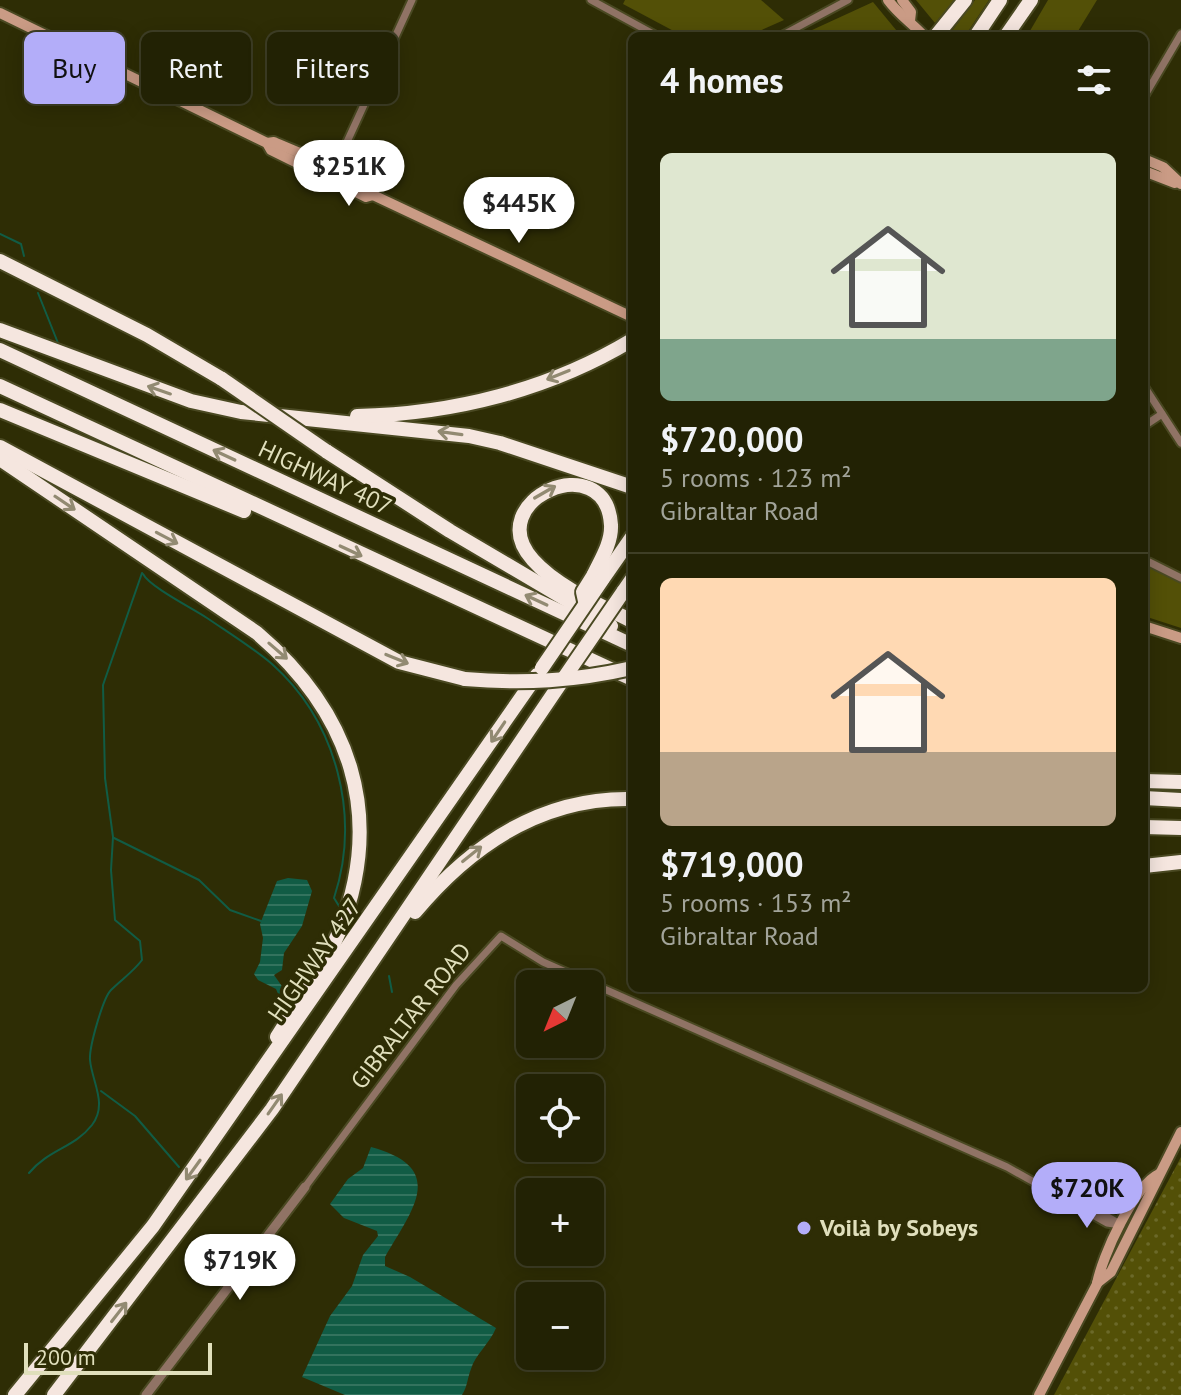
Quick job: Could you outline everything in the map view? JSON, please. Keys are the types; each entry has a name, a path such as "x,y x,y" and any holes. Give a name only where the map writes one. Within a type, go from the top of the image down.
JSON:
{"highway":[{"path":"939,32 965,0"},
{"path":"979,32 1000,0"},
{"path":"1009,32 1032,0"},
{"path":"1018,32 1032,0"},
{"path":"0,261 147,335 222,379 450,531 628,636"},
{"path":"0,330 191,401 241,412 469,436 500,443 628,486"},
{"path":"317,420 459,408 523,389 628,342"},
{"name":"HIGHWAY 407","path":"0,350 628,643"},
{"path":"0,386 628,677"},
{"path":"0,410 249,513 281,518"},
{"path":"0,447 399,662 465,679 519,684 578,680 628,669"},
{"path":"0,459 257,633 293,663 336,726 350,764 358,801 355,871 338,933 271,1047 271,1061"},
{"path":"598,578 609,542 611,526 608,511 591,491 579,486 565,483 543,491 533,499 523,523 522,540 531,558 547,573 628,619"},
{"path":"598,578 628,542"},
{"name":"HIGHWAY 427","path":"15,1395 153,1226 271,1061 585,605 583,592 598,578"},
{"name":"HIGHWAY 427","path":"54,1395 254,1133 628,585"},
{"path":"1149,779 1181,782"},
{"path":"1148,798 1181,800"},
{"path":"364,973 438,885 490,839 556,809 628,800"},
{"path":"1148,827 1181,828"},
{"path":"1148,866 1181,862"}],"main road":[{"path":"888,0 900,16 920,32"},
{"path":"902,0 911,12 910,21"},
{"path":"0,13 267,143 274,142 332,175 369,187 373,195 628,315"},
{"path":"1148,161 1163,167 1181,185"},
{"path":"1148,173 1181,185"},
{"path":"1148,627 1181,638"},
{"path":"1097,1284 1111,1272 1181,1132"},
{"path":"1039,1395 1097,1284 1101,1264 1121,1225 1146,1180 1159,1174"}],"street":[{"path":"332,175 412,0"},
{"path":"591,0 650,32"},
{"path":"788,32 848,0"},
{"path":"1148,90 1181,34"},
{"path":"1148,392 1181,443"},
{"path":"1148,423 1162,414"},
{"path":"1149,562 1181,578"},
{"name":"GIBRALTAR ROAD","path":"146,1395 456,985 501,936 543,962 1007,1167 1073,1201 1079,1208 1107,1223 1132,1231"}],"shaded area":[{"path":"625,0 761,0 784,20 757,32 676,32 623,4"},
{"path":"916,0 955,0 935,23"},
{"path":"975,0 989,0 968,32 951,32"},
{"path":"1048,0 1097,0 1077,32 1029,32"},
{"path":"873,2 898,32 808,32"},
{"path":"1148,566 1181,582 1181,628 1148,617"},
{"path":"288,878 307,880 312,891 302,926 284,953 282,970 274,975 284,989 281,1001 276,989 258,980 254,974 260,962 263,938 260,924 277,881"},
{"path":"371,1147 395,1156 410,1166 417,1178 413,1207 385,1257 385,1266 410,1277 496,1328 473,1364 462,1395 345,1395 302,1377 330,1316 352,1286 363,1255 378,1236 377,1231 344,1218 330,1204 348,1179 363,1168"},
{"path":"1181,1157 1181,1395 1054,1395"}],"waterway":[{"path":"0,234 21,244 24,256"},
{"path":"38,293 58,343"},
{"path":"29,1173 85,1133 97,1117 99,1101 90,1060 97,1023 111,990 142,960 140,941 115,920 111,870 113,837 105,778 103,685 142,573"},
{"path":"143,574 162,591 272,664 294,687 313,714 338,772 343,803 345,835 342,867 334,898 339,906"},
{"path":"114,838 199,880 230,910 261,921"},
{"path":"389,976 392,992"},
{"path":"101,1091 135,1116 179,1167"}],"place":[{"name":"Voilà by Sobeys","path":"804,1228"}]}
